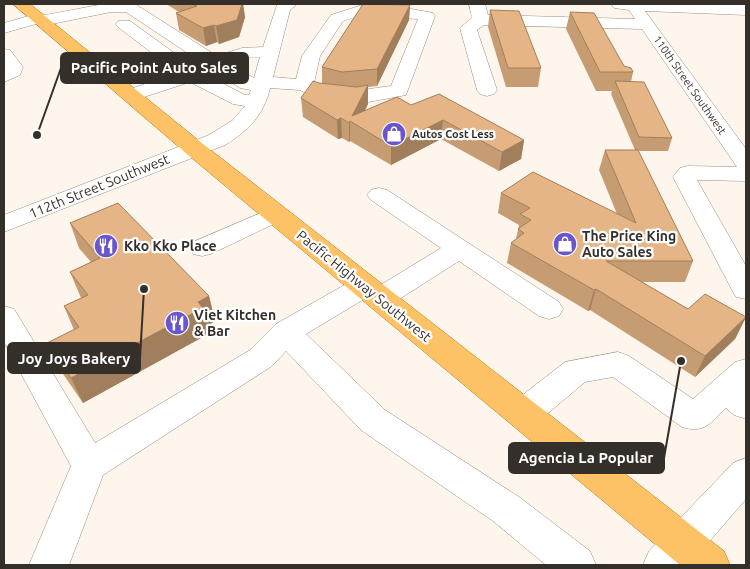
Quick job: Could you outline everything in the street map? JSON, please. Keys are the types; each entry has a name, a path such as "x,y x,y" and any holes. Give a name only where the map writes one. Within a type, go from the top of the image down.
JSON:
{"main road":[{"name":"Pacific Highway Southwest","path":"21,4 195,149 523,414 685,558"}],"street":[{"name":"112th Street Southwest","path":"4,224 217,140 240,126 251,114 261,90 282,12 289,4"},
{"path":"605,5 746,10"},
{"name":"110th Street Southwest","path":"634,6 746,164"},
{"path":"4,28 103,8 129,7 247,84 261,90"},
{"path":"103,8 192,75 240,100 261,90 304,85 320,94 358,98 378,93 399,92 427,16 359,11 337,18 311,56 304,85"},
{"path":"486,90 468,28 479,12 598,23 647,24"},
{"path":"598,23 607,39"},
{"path":"216,64 234,54 258,51 271,53"},
{"path":"4,54 14,67 13,71 4,76"},
{"path":"131,95 192,75"},
{"path":"743,277 684,177 688,173 746,174"},
{"path":"379,196 549,309"},
{"path":"64,200 83,221"},
{"path":"202,248 275,214"},
{"path":"49,565 89,465 262,358 286,332 459,249"},
{"path":"4,316 89,465"},
{"path":"286,332 373,420 506,509 576,565"},
{"path":"523,414 576,371 618,364 694,418 739,389"},
{"path":"685,558 746,474"}],"building":[{"path":"192,4 242,4 237,20 203,28 176,13 197,6"},
{"path":"363,4 410,5 377,69 342,72 322,67"},
{"path":"490,10 519,11 541,68 508,68"},
{"path":"570,12 594,13 624,66 631,68 633,72 600,72"},
{"path":"313,81 357,87 368,85 352,116 397,97 411,105 439,94 524,140 502,152 443,120 391,146 350,121 349,123 341,118 337,120 301,98"},
{"path":"615,81 644,82 672,138 639,137"},
{"path":"605,150 638,150 693,261 606,261 688,309 705,294 746,317 705,356 596,289 594,290 511,243 524,233 518,229 531,220 520,214 530,208 501,193 533,172 636,223"},
{"path":"118,203 209,296 198,302 203,308 71,378 47,343 79,327 64,306 88,295 70,272 100,258 70,223"}],"place":[{"name":"Autos Cost Less","path":"394,134"},
{"name":"Pacific Point Auto Sales","path":"37,135"},
{"name":"The Price King Auto Sales","path":"565,244"},
{"name":"Kko Kko Place","path":"106,246"},
{"name":"Joy Joys Bakery","path":"144,289"},
{"name":"Viet Kitchen & Bar","path":"177,323"},
{"name":"Agencia La Popular","path":"681,361"}]}
